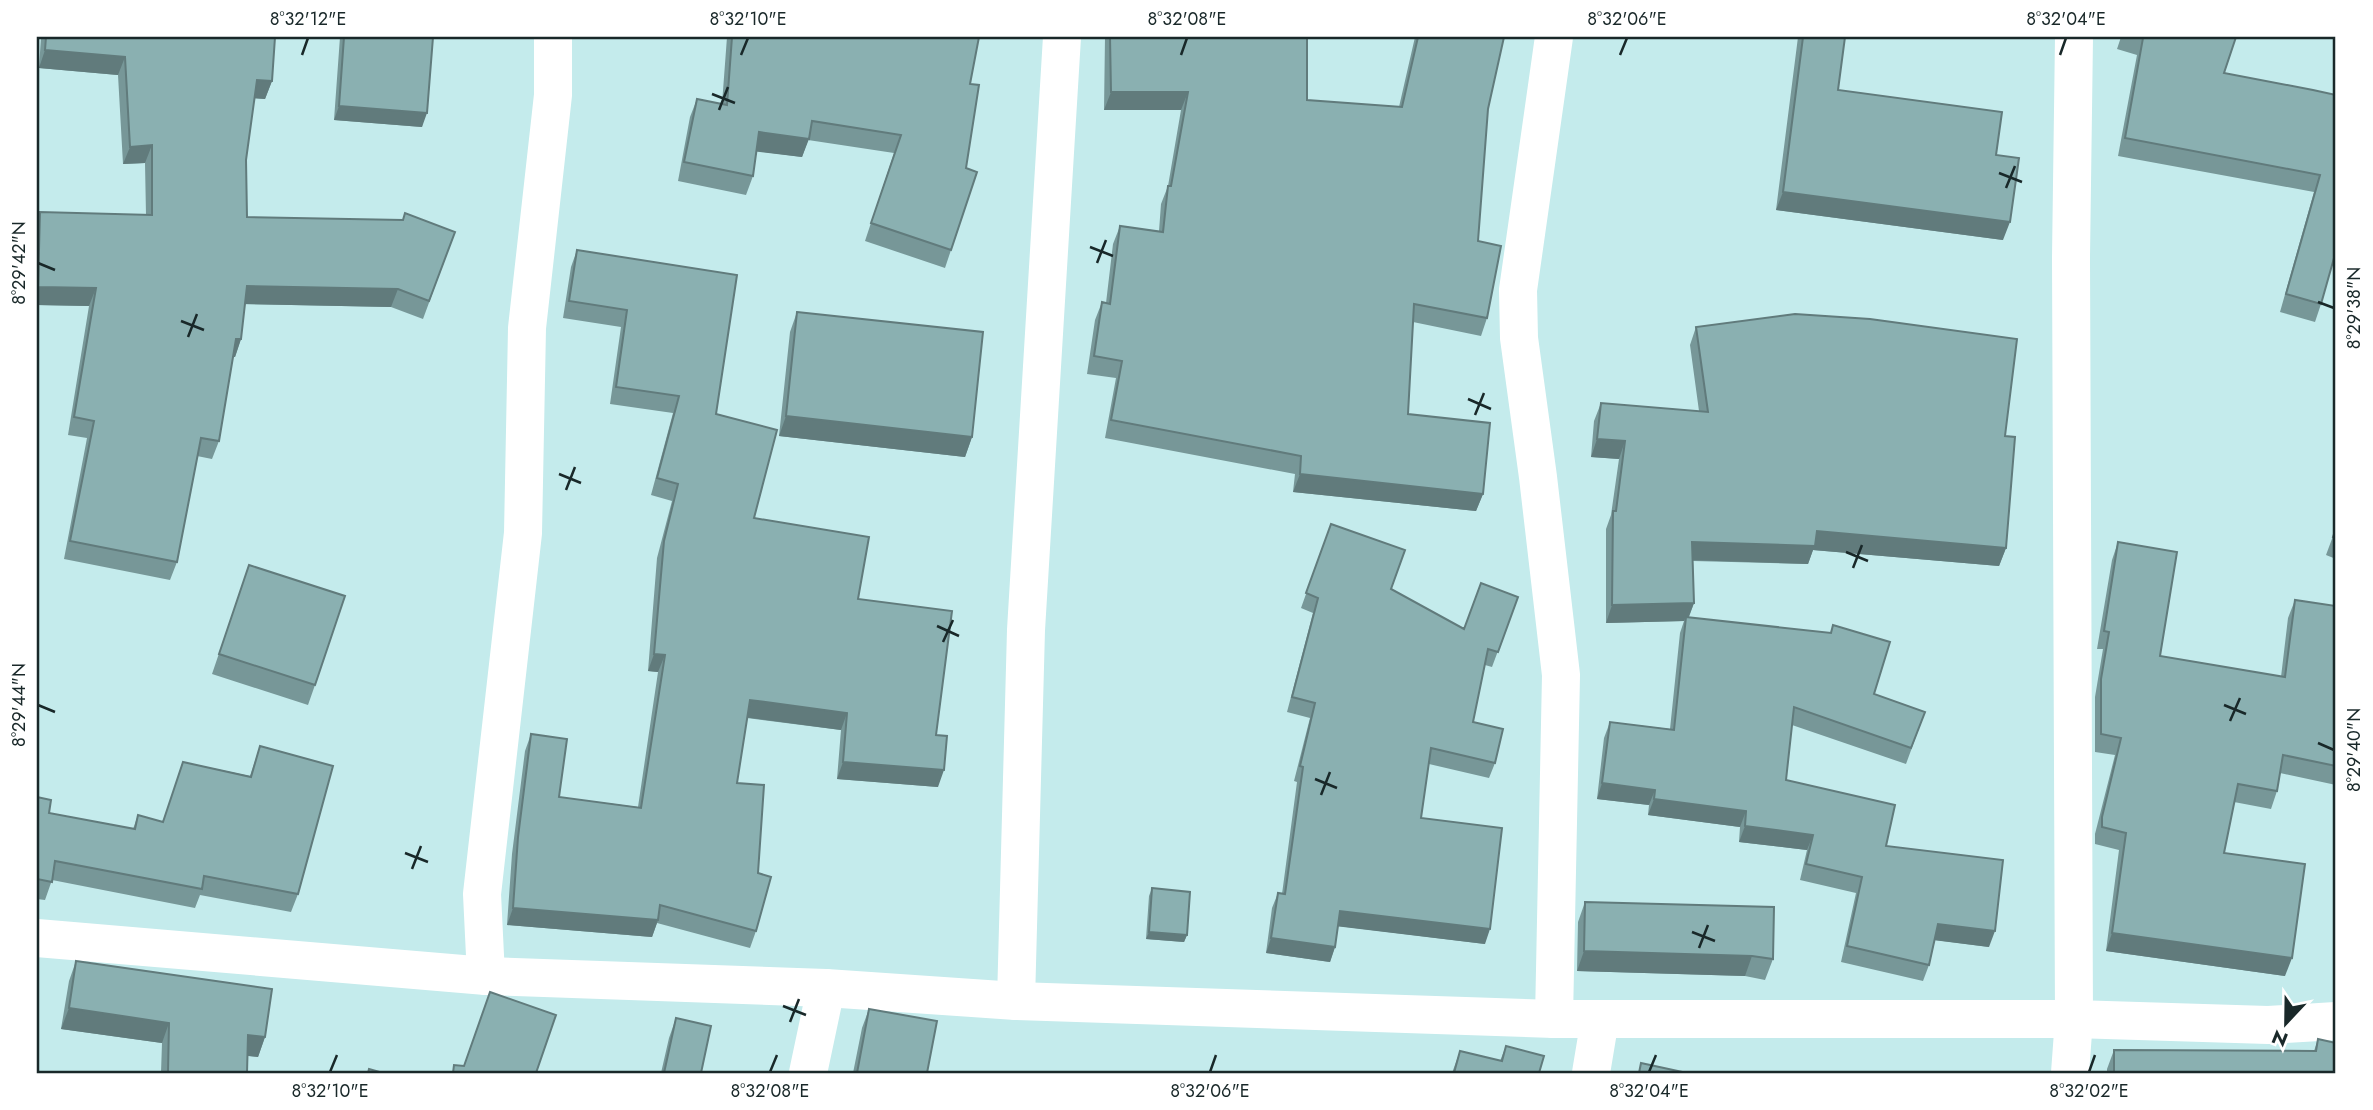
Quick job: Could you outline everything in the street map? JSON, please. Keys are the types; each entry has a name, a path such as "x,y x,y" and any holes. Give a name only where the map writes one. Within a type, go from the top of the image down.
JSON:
{"street":[{"path":"485,976 482,894 523,533 527,328 553,94 553,37"},
{"path":"1016,1001 1026,630 1062,37"},
{"path":"1554,37 1518,302 1519,338 1561,675 1554,1019"},
{"path":"2070,1073 2074,1019 2071,258 2074,37"},
{"path":"37,938 485,976 826,988 1016,1001 1554,1019 2074,1019 2268,1025 2336,1021"},
{"path":"807,1073 826,988"},
{"path":"1591,1073 1600,1019"}],"building":[{"path":"46,37 275,37 272,81 257,80 246,160 247,217 403,220 405,213 455,232 429,301 398,289 247,286 241,339 236,339 219,441 201,438 177,562 70,541 94,421 74,417 96,288 38,287 40,212 152,215 152,145 130,147 125,57 45,50"},
{"path":"344,37 433,37 427,113 339,106"},
{"path":"732,37 979,37 970,84 979,85 966,168 977,172 951,250 871,223 901,135 812,121 809,139 759,132 753,176 684,162 697,99 727,105"},
{"path":"1110,37 1307,37 1307,100 1402,107 1418,37 1504,37 1488,109 1478,241 1501,246 1487,318 1414,304 1408,414 1490,423 1483,494 1300,474 1301,456 1111,420 1122,361 1094,356 1102,302 1110,304 1120,226 1163,232 1168,186 1171,186 1188,92 1111,92"},
{"path":"1803,37 1845,37 1838,90 2002,112 1996,155 2019,158 2010,222 1783,192"},
{"path":"2140,37 2236,37 2224,73 2336,95 2336,251 2321,304 2286,294 2320,175 2125,138 2143,38"},
{"path":"577,250 737,275 716,414 777,430 754,518 869,537 858,599 952,611 936,735 947,736 944,770 843,762 847,713 750,700 737,783 764,785 758,873 771,877 756,931 660,905 658,920 513,908 518,837 531,734 567,739 559,797 641,808 665,655 654,654 664,541 678,484 657,478 679,396 616,387 627,310 569,301"},
{"path":"797,312 983,332 972,437 786,416"},
{"path":"1795,314 1870,319 2017,339 2005,436 2015,437 2006,548 1817,531 1815,546 1692,542 1694,603 1612,605 1613,511 1616,511 1625,441 1597,439 1601,403 1708,412 1696,327"},
{"path":"1331,524 1405,550 1391,589 1464,629 1481,583 1518,597 1498,652 1488,649 1473,722 1503,729 1495,763 1431,748 1421,818 1502,828 1490,929 1340,911 1335,947 1271,938 1278,893 1285,894 1303,767 1300,766 1315,703 1292,697 1318,598 1306,593"},
{"path":"2118,542 2177,552 2160,656 2285,677 2295,600 2336,606 2336,766 2283,755 2277,791 2238,784 2224,853 2305,864 2292,958 2112,933 2126,833 2102,827 2121,738 2101,734 2101,679 2109,632 2104,631"},
{"path":"249,565 345,596 315,685 219,654"},
{"path":"1686,617 1831,633 1833,625 1890,642 1874,694 1925,712 1911,748 1794,707 1786,780 1895,805 1886,846 2003,860 1995,931 1938,924 1929,965 1847,946 1862,877 1806,864 1813,835 1745,826 1746,811 1654,799 1655,790 1602,783 1610,722 1674,730"},
{"path":"260,746 333,766 298,894 204,876 202,889 55,861 52,882 37,879 37,797 51,800 49,813 135,829 138,815 163,822 183,762 251,777"},
{"path":"1152,888 1190,892 1187,935 1149,932"},
{"path":"1585,902 1774,907 1773,959 1752,956 1584,951"},
{"path":"76,961 272,989 265,1037 248,1035 247,1073 168,1073 169,1023 69,1008"},
{"path":"490,992 556,1015 536,1073 453,1073 454,1065 464,1066"},
{"path":"869,1009 937,1021 927,1073 857,1073"},
{"path":"676,1018 711,1026 701,1073 664,1073"},
{"path":"2318,1039 2336,1043 2336,1073 2114,1073 2114,1050 2316,1051"},
{"path":"1506,1046 1544,1056 1539,1073 1454,1073 1460,1051 1502,1061"},
{"path":"1641,1063 1687,1073 1639,1073"}]}
